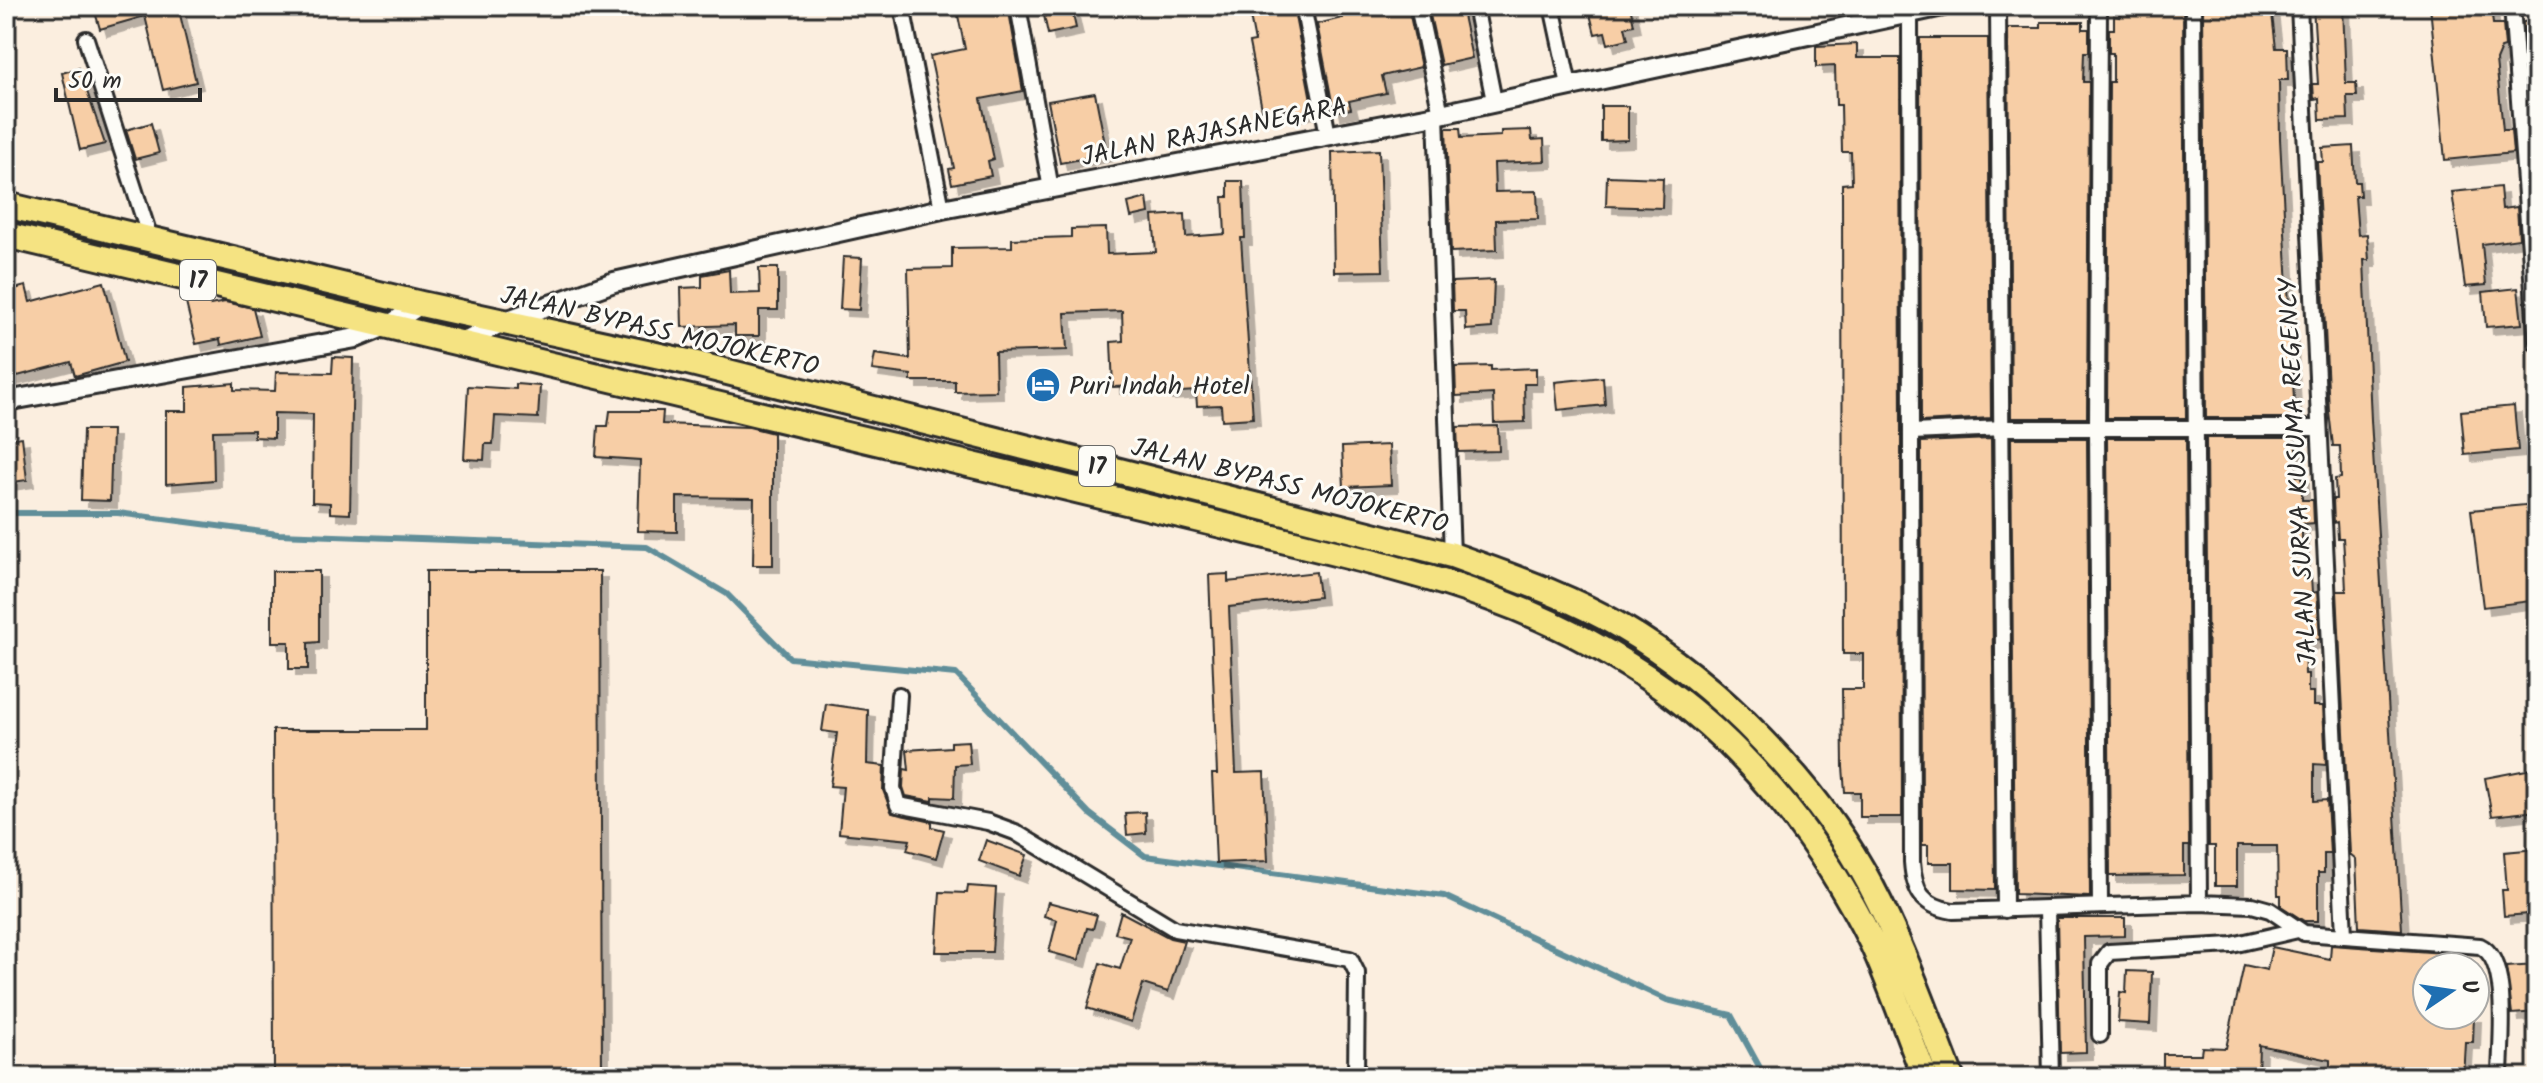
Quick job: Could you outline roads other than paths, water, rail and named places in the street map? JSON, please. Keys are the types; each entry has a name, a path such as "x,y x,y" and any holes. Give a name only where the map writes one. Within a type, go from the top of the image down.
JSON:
{"highway":[{"name":"JALAN BYPASS MOJOKERTO","path":"6,205 500,323 688,362 1452,555 1559,595 1622,627 1690,675 1741,720 1802,786 1840,836 1870,884 1894,933 1951,1077"},
{"name":"17","path":"6,235 391,324 1451,582 1538,614 1599,647 1666,691 1724,739 1785,805 1818,848 1873,946 1925,1077"}],"street":[{"path":"902,6 942,209"},
{"path":"1018,6 1051,189"},
{"path":"1303,6 1328,135"},
{"path":"1418,6 1438,114 1452,555"},
{"path":"1475,6 1494,101"},
{"path":"1552,6 1569,85"},
{"name":"JALAN RAJASANEGARA","path":"463,343 500,323 614,282 942,209 1438,114 1943,6"},
{"path":"1998,6 2005,910"},
{"path":"2099,6 2097,428 2100,906"},
{"path":"2193,6 2199,903"},
{"name":"JALAN SURYA KUSUMA REGENCY","path":"2299,6 2344,935"},
{"path":"2512,6 2537,344"},
{"path":"1910,13 1913,879 1927,904 1940,909 2005,910 2199,903 2262,907 2298,930 2312,934 2467,944 2487,949 2494,956 2499,976 2500,1077"},
{"path":"86,39 150,238"},
{"path":"6,401 309,349 356,338 391,324 421,304"},
{"path":"1912,432 2197,426 2319,428"},
{"path":"899,695 893,788 898,805 904,809 988,822 1015,832 1175,929 1350,959 1357,973 1356,1077"},
{"path":"2047,909 2051,1077"},
{"path":"2100,1035 2100,964 2109,952 2232,945 2298,930"}],"waterway":[{"path":"6,513 118,513 278,534 647,547 727,594 790,658 956,674 1090,814 1145,856 1444,896 1667,1000 1731,1015 1765,1077"}],"place":[{"name":"Puri Indah Hotel","path":"1043,385"}]}
